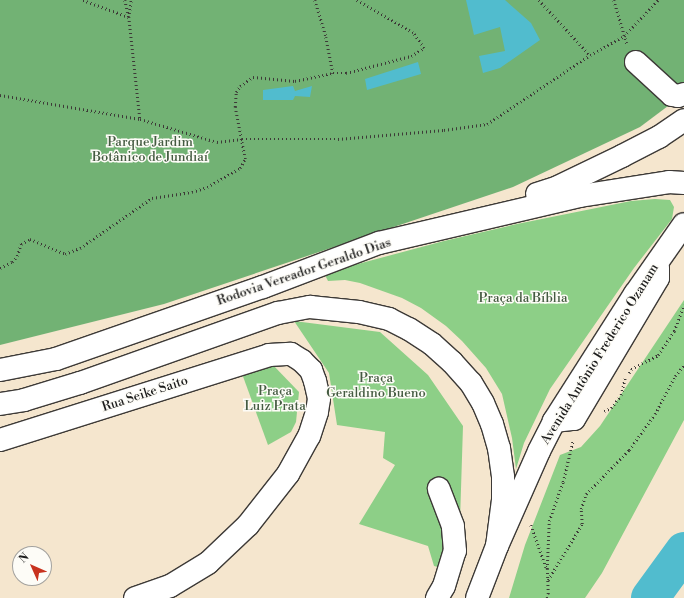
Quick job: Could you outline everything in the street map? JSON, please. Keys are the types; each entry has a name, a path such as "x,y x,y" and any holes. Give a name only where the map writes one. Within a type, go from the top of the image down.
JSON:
{"main road":[{"path":"636,62 672,95 678,96 684,94"},
{"path":"487,217 528,198 558,187 622,156 659,137 684,120"},
{"name":"Rodovia Vereador Geraldo Dias","path":"0,370 10,370 63,357 379,243 580,196 669,182 684,183"},
{"name":"Avenida Antônio Frederico Ozanam","path":"477,598 497,546 539,451 554,421 659,258 684,224"},
{"path":"0,404 24,400 80,383 278,313 310,307 359,312 389,319 409,329 442,353 471,383 483,403 492,424 499,448 503,477 503,500 497,546"},
{"name":"Rua Seike Saito","path":"0,440 268,355 291,354 302,360 311,370 319,399 317,412 305,442 288,474 248,525 208,563 172,592"},
{"path":"437,598 444,586 455,551 453,526 439,489"},
{"path":"135,598 172,592"}],"path":[{"path":"82,0 129,17"},
{"path":"126,0 140,119"},
{"path":"129,17 131,0"},
{"path":"315,0 326,37 333,73"},
{"path":"0,268 12,262 17,256 21,244 30,239 65,254 80,248 152,198 192,192 207,188 240,168 245,159 235,107 236,92 240,86 253,77 296,81 333,73 346,74 405,58 424,48 413,33 356,0"},
{"path":"539,0 590,55"},
{"path":"614,0 624,36 636,62"},
{"path":"0,95 140,119 217,142 242,139 338,139 444,130 488,124 590,55 624,36 658,0"},
{"path":"597,414 611,408 621,394 625,378 631,369 658,355 674,330 684,305"},
{"path":"548,580 582,524 581,509 586,494 629,450 655,414 676,376 684,365"},
{"path":"547,598 549,521 563,482 574,436"},
{"path":"530,522 547,569"},
{"path":"548,594 550,598"}],"green space":[{"name":"Parque Jardim Botânico de Jundiaí","path":"0,0 684,0 684,94 640,127 513,187 164,304 0,345"},
{"name":"Praça da Bíblia","path":"655,199 670,200 674,207 672,219 634,268 550,389 524,443 516,469 512,438 502,394 486,368 462,341 446,326 421,308 402,298 360,283 345,280 328,281 324,273 444,241 517,224 631,201"},
{"path":"684,300 684,420 602,573 585,598 509,598 525,545 560,455 581,447 600,426"},
{"name":"Praça Geraldino Bueno","path":"294,321 380,332 428,375 463,426 460,521 449,570 434,566 428,546 359,524 395,465 383,458 385,432 337,425 329,373"},
{"name":"Praça Luiz Prata","path":"272,364 299,392 296,422 291,432 268,445 241,371"}],"water":[{"path":"466,0 505,0 531,23 540,40 500,68 483,73 479,56 505,51 500,27 474,35"},
{"path":"418,62 421,74 367,90 365,79"},
{"path":"293,86 295,91 312,86 310,97 295,96 293,100 263,100 263,90"}],"waterway":[{"path":"650,598 684,551"}]}
